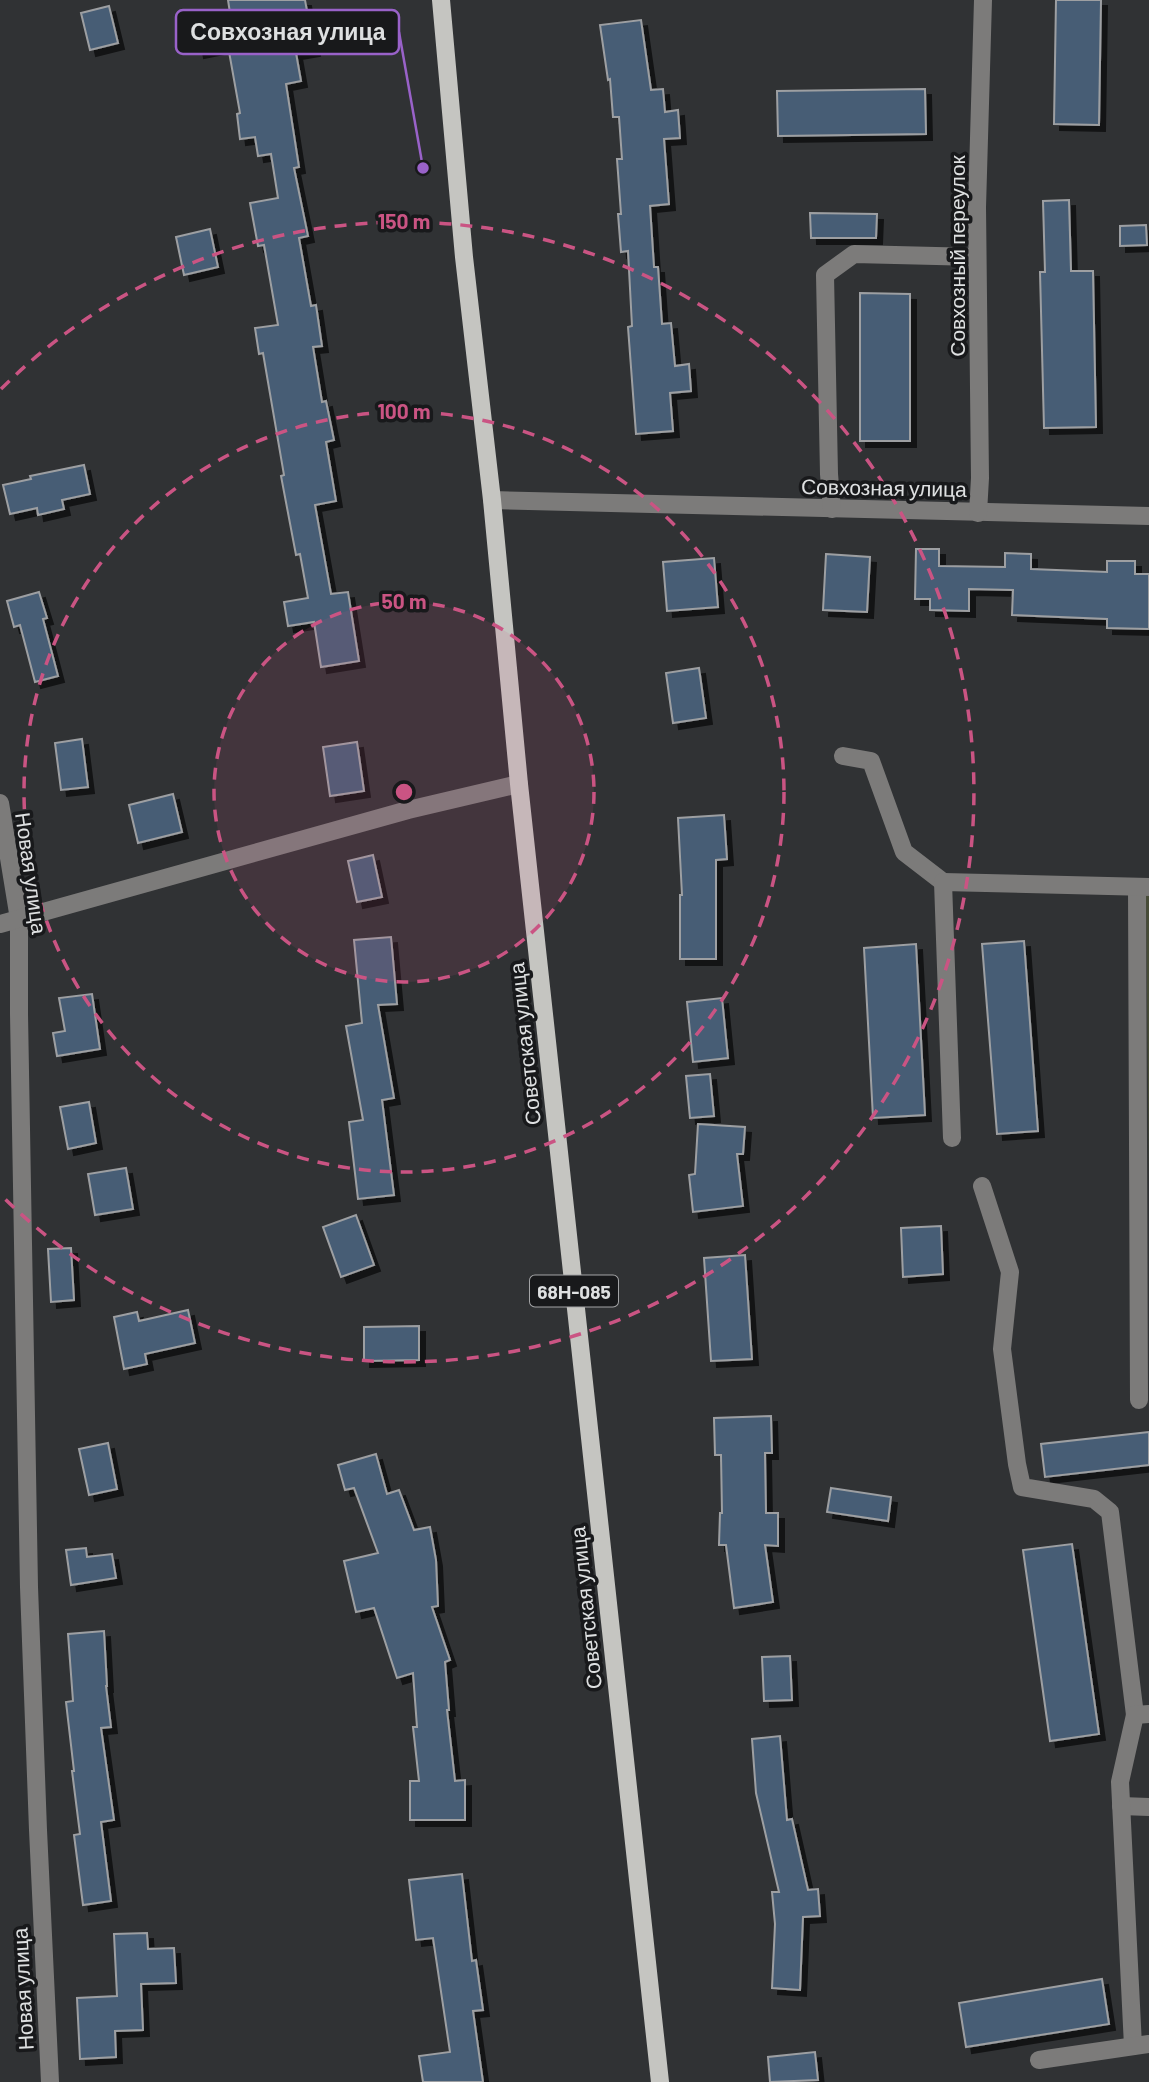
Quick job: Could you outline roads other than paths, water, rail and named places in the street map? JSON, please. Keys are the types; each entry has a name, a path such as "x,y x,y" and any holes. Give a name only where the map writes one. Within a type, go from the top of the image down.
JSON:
{"main road":[{"name":"Советская улица","path":"441,0 464,257 492,500 519,784 660,2082"}],"street":[{"name":"Совхозный переулок","path":"978,513 980,464 977,257 983,0"},
{"path":"832,509 825,275 854,254 977,257"},
{"name":"Совхозная улица","path":"492,500 1149,516"},
{"path":"843,755 871,761 904,852 943,882 1143,887 1139,1400"},
{"path":"0,924 408,810 519,784"},
{"name":"Новая улица","path":"0,803 19,919 29,1587 50,2082"},
{"path":"943,882 953,1138"},
{"path":"982,1186 1010,1272 1002,1349 1022,1487 1094,1499 1110,1512 1142,1714 1119,1782 1141,2045 1039,2060"},
{"path":"1121,1806 1149,1807"}],"place":[{"name":"Совхозная улица","path":"423,168"}]}
